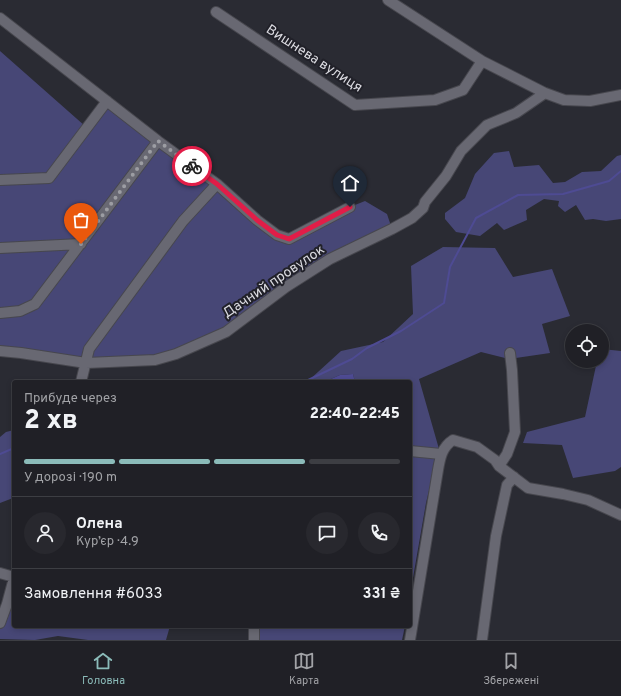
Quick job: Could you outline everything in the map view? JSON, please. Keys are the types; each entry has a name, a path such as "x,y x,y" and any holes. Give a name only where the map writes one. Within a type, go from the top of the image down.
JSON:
{"street":[{"path":"388,0 482,61 545,93 564,100 590,101 621,95"},
{"name":"Вишнева вулиця","path":"216,12 355,105 435,100 463,90 482,61"},
{"path":"0,18 158,141 217,184 257,220 277,235 289,239 350,207"},
{"name":"Дачний провулок","path":"86,363 155,360 176,354 226,332 286,287 330,260 412,218 423,208 425,202 446,176 461,151 487,126 516,113 545,93"},
{"path":"0,180 49,178 107,101"},
{"path":"0,313 20,311 35,304 158,141"},
{"path":"82,380 89,349 183,221 217,184"},
{"path":"0,248 81,244"},
{"path":"0,351 86,363"},
{"path":"499,466 507,454 515,432 510,353"},
{"path":"0,356 86,363"},
{"path":"410,640 441,454 447,444 453,440 477,447 528,488 588,500 621,515"},
{"path":"412,451 441,454"},
{"path":"482,640 496,536 507,485 514,477"},
{"path":"0,573 12,577"},
{"path":"0,623 12,585"},
{"path":"254,628 254,640"}],"shaded area":[{"path":"0,51 85,126 45,175 0,177"},
{"path":"107,101 289,239 350,207 365,201 387,214 392,229 330,259 226,332 176,354 86,363 0,351 0,180 49,178"},
{"path":"509,151 514,167 539,165 553,183 565,182 582,172 601,171 617,156 621,155 621,219 606,221 593,219 585,220 576,205 565,212 558,206 559,201 544,199 526,210 527,220 504,230 497,223 480,236 456,232 445,219 445,213 465,198 475,174 494,153"},
{"path":"443,247 495,248 513,277 552,269 570,316 542,324 550,353 509,359 481,352 419,379 439,449 426,503 412,584 412,380 354,380 353,374 340,375 329,380 309,380 341,351 383,342 413,314 411,266"},
{"path":"609,350 621,351 621,467 615,471 573,478 562,445 523,443 527,432 585,417 596,368 609,368"},
{"path":"353,374 354,380 329,380 340,375"},
{"path":"12,430 12,498 0,503 0,437 6,432"},
{"path":"12,591 12,628 169,628 166,640 88,640 58,636 35,640 0,639 0,613"},
{"path":"260,628 405,628 402,640 260,640"}],"waterway":[{"path":"308,380 352,359 367,348 401,331 444,303 450,267 476,218 518,195 563,194 609,181 621,171"},
{"path":"0,454 12,449"}],"way so far":[{"path":"81,244 158,141 192,166"}],"route":[{"path":"192,166 217,184 257,220 277,235 289,239 350,207"}]}
